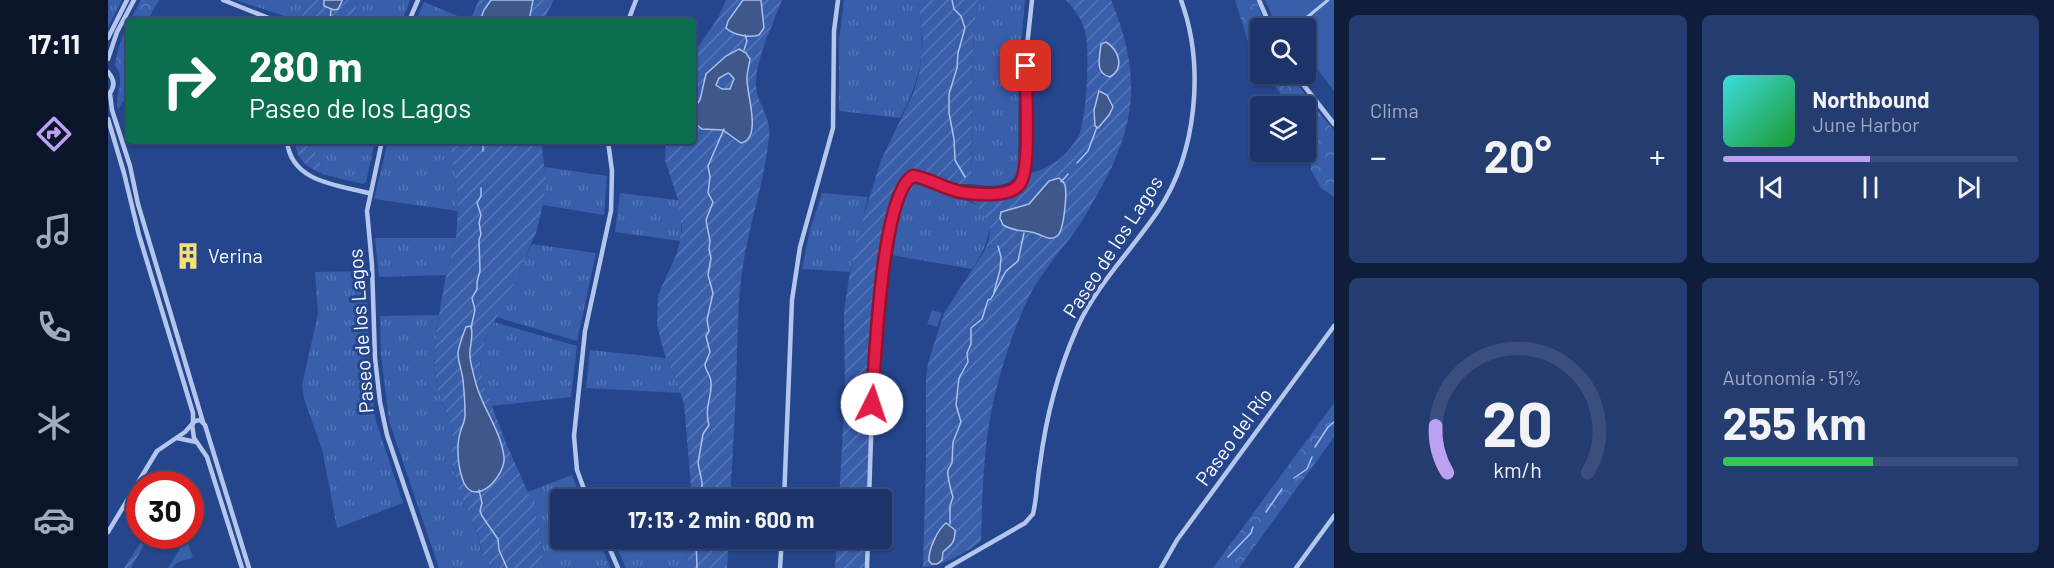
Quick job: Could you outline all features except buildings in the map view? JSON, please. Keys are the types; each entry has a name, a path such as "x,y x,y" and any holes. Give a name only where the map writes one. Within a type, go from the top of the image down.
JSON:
{"street":[{"path":"108,38 127,0"},
{"path":"108,59 117,32 134,0"},
{"path":"223,0 268,18"},
{"path":"410,18 418,0"},
{"path":"629,18 636,0"},
{"path":"784,489 792,300 800,247 833,128 834,32 838,0"},
{"path":"869,489 879,304 894,206 903,183 913,176 953,190 977,193 1006,192 1016,188 1022,181 1026,162 1027,46 1032,0"},
{"name":"Paseo de los Lagos","path":"947,568 1025,523 1033,514 1051,406 1077,328 1101,286 1157,213 1173,186 1188,137 1193,88 1191,36 1181,0"},
{"path":"1259,0 1267,18"},
{"path":"1306,18 1328,0"},
{"path":"108,72 114,82 109,94 112,110 132,174 138,204 249,568"},
{"path":"1302,84 1334,124"},
{"path":"108,119 124,173 136,226 193,413 192,433 207,457 242,568"},
{"path":"287,144 289,154 302,171 331,184 369,193"},
{"name":"Paseo de los Lagos","path":"381,144 369,193 367,222 373,273 375,358 382,417 432,568"},
{"path":"584,489 575,464 574,436 585,331 611,211 612,171 608,144"},
{"name":"Paseo del Río","path":"1161,568 1177,540 1334,326"},
{"path":"108,532 157,451 177,438 197,420 203,422"},
{"path":"177,438 205,445 209,441"},
{"path":"1296,568 1334,516"},
{"path":"610,549 618,568"},
{"path":"780,568 781,549"},
{"path":"867,568 868,549"}],"green space":[{"path":"108,0 122,0 108,27"},
{"path":"141,0 159,0 149,18 132,18"},
{"path":"236,0 309,0 300,18 290,18"},
{"path":"309,0 357,0 354,18 300,18"},
{"path":"357,0 410,0 403,18 354,18"},
{"path":"479,0 554,0 545,18 471,18"},
{"path":"726,0 782,0 765,44 756,77 757,94 769,124 769,138 741,282 731,489 691,489 684,404 664,353 657,325 658,295 677,253 682,231 678,200 665,160 666,144 696,144 696,50 718,18"},
{"path":"844,0 918,0 922,33 921,60 914,87 900,118 839,111 839,42"},
{"path":"918,0 978,0 972,69 971,184 951,184 914,170 899,187 886,231 877,304 871,388 868,489 840,489 845,392 844,310 850,272 858,235 881,160 913,94 919,74 923,40"},
{"path":"978,0 1025,0 1019,65 1018,169 1011,180 999,185 971,184 972,69"},
{"path":"1066,0 1111,0 1128,52 1131,99 1127,122 1120,146 1097,195 1079,226 1037,282 1012,338 999,378 990,420 983,479 981,541 954,558 937,565 923,567 928,363 944,313 985,250 990,232 983,213 967,194 993,195 1010,192 1017,188 1027,174 1057,161 1078,137 1084,116 1087,40 1082,22"},
{"path":"1235,0 1256,0 1263,18 1250,18 1250,47"},
{"path":"1265,0 1334,0 1334,91 1316,67 1316,18 1273,18"},
{"path":"424,2 463,18 417,18"},
{"path":"126,30 126,97 118,109 120,77 115,65"},
{"path":"1274,84 1298,84 1306,96 1282,96"},
{"path":"1316,109 1334,130 1334,197 1321,188 1311,170 1311,162 1316,162"},
{"path":"295,144 313,144 326,175 304,163"},
{"path":"313,144 374,144 366,182 363,184 326,175"},
{"path":"387,144 450,144 458,211 374,199"},
{"path":"450,144 541,144 546,180 536,233 508,296 485,339 480,364 484,385 530,497 540,530 544,568 491,568 483,556 477,532 457,485 451,458 453,429 438,390 434,353 446,275 456,238 458,210"},
{"path":"545,167 607,176 604,215 543,205"},
{"path":"913,183 967,201 980,208 986,216 989,233 972,269 891,255 903,196"},
{"path":"620,193 678,200 681,241 615,232"},
{"path":"822,193 868,197 850,272 802,269 810,230"},
{"path":"375,238 456,238 446,275 379,277"},
{"path":"532,244 596,253 577,341 496,317"},
{"path":"366,271 370,377 376,421 403,503 337,528 322,449 304,399 302,385 318,314 315,272"},
{"path":"932,310 942,313 937,327 927,324"},
{"path":"439,315 434,353 435,372 438,390 453,429 451,458 455,478 477,532 481,551 491,568 439,568 389,421 381,354 380,316"},
{"path":"494,322 577,346 571,397 492,406 481,373 481,354"},
{"path":"590,350 666,358 682,393 586,388"},
{"path":"1334,403 1334,437 1239,568 1213,568"},
{"path":"572,475 577,489 550,489 550,549 602,549 611,568 544,568 540,530 528,492"},
{"path":"136,549 142,549 131,568 124,568"},
{"path":"180,549 190,549 193,557 168,568"},
{"path":"617,549 688,549 687,568 626,568"},
{"path":"688,549 728,549 727,568 687,568"},
{"path":"836,549 866,549 865,568 835,568"}],"shaded area":[{"path":"324,0 342,1 338,9 334,10 324,6"},
{"path":"491,0 533,0 530,18 481,18"},
{"path":"743,0 761,0 764,28 759,35 741,35 726,28 728,21"},
{"path":"1106,42 1111,45 1119,59 1118,69 1110,77 1102,72 1099,64 1101,44"},
{"path":"739,49 750,59 747,85 752,124 748,139 741,143 723,130 702,129 696,124 696,106 700,100 706,74 726,56","holes":["728,73 734,79 730,89 722,89 716,85 719,78"]},
{"path":"1099,91 1107,95 1113,107 1098,128 1095,126 1094,110"},
{"path":"1059,178 1065,185 1066,196 1063,220 1057,236 1049,238 1003,225 1000,218 1001,212 1029,204 1049,181"},
{"path":"471,326 470,357 473,374 499,438 504,457 495,480 482,491 476,492 469,490 464,483 458,458 459,439 465,415 463,380 458,353 466,327"},
{"path":"946,523 955,530 954,541 943,552 942,560 937,564 932,564 929,556 934,540"}],"waterway":[{"path":"952,0 954,9 961,16 965,28 949,94 949,113 955,160 965,177"},
{"path":"330,18 331,10"},
{"path":"744,50 747,41 745,35"},
{"path":"1077,163 1088,151 1097,127"},
{"path":"702,489 698,463 703,434 709,425 707,413 711,382 705,364 710,352 706,336 709,331 707,320 713,293 708,275 711,258 706,220 713,202 708,193 710,177 708,166 724,129"},
{"path":"483,144 483,151"},
{"path":"1061,182 1068,174"},
{"path":"471,328 475,310 472,298 477,289 480,271 479,223 481,215 477,203 481,196 481,188"},
{"path":"950,524 950,506 953,497 948,470 952,463 953,442 961,422 956,405 959,378 968,362 971,328 982,319 988,300 991,299 1006,271 1018,261 1024,233"},
{"path":"994,292 1000,270 1001,257 998,246"},
{"path":"1315,447 1334,422"},
{"path":"1294,478 1307,469 1312,457"},
{"path":"1266,512 1282,489"},
{"path":"479,490 482,503 480,511 498,539 499,550 507,568"},
{"path":"1228,557 1251,533 1253,527"},
{"path":"696,549 697,568"}],"place":[{"name":"Verina","path":"188,256"}],"route":[{"path":"872,404 879,304 888,237 894,206 903,183 910,177 916,176 953,190 970,193 1006,192 1016,188 1024,178 1026,169 1026,66"}]}
